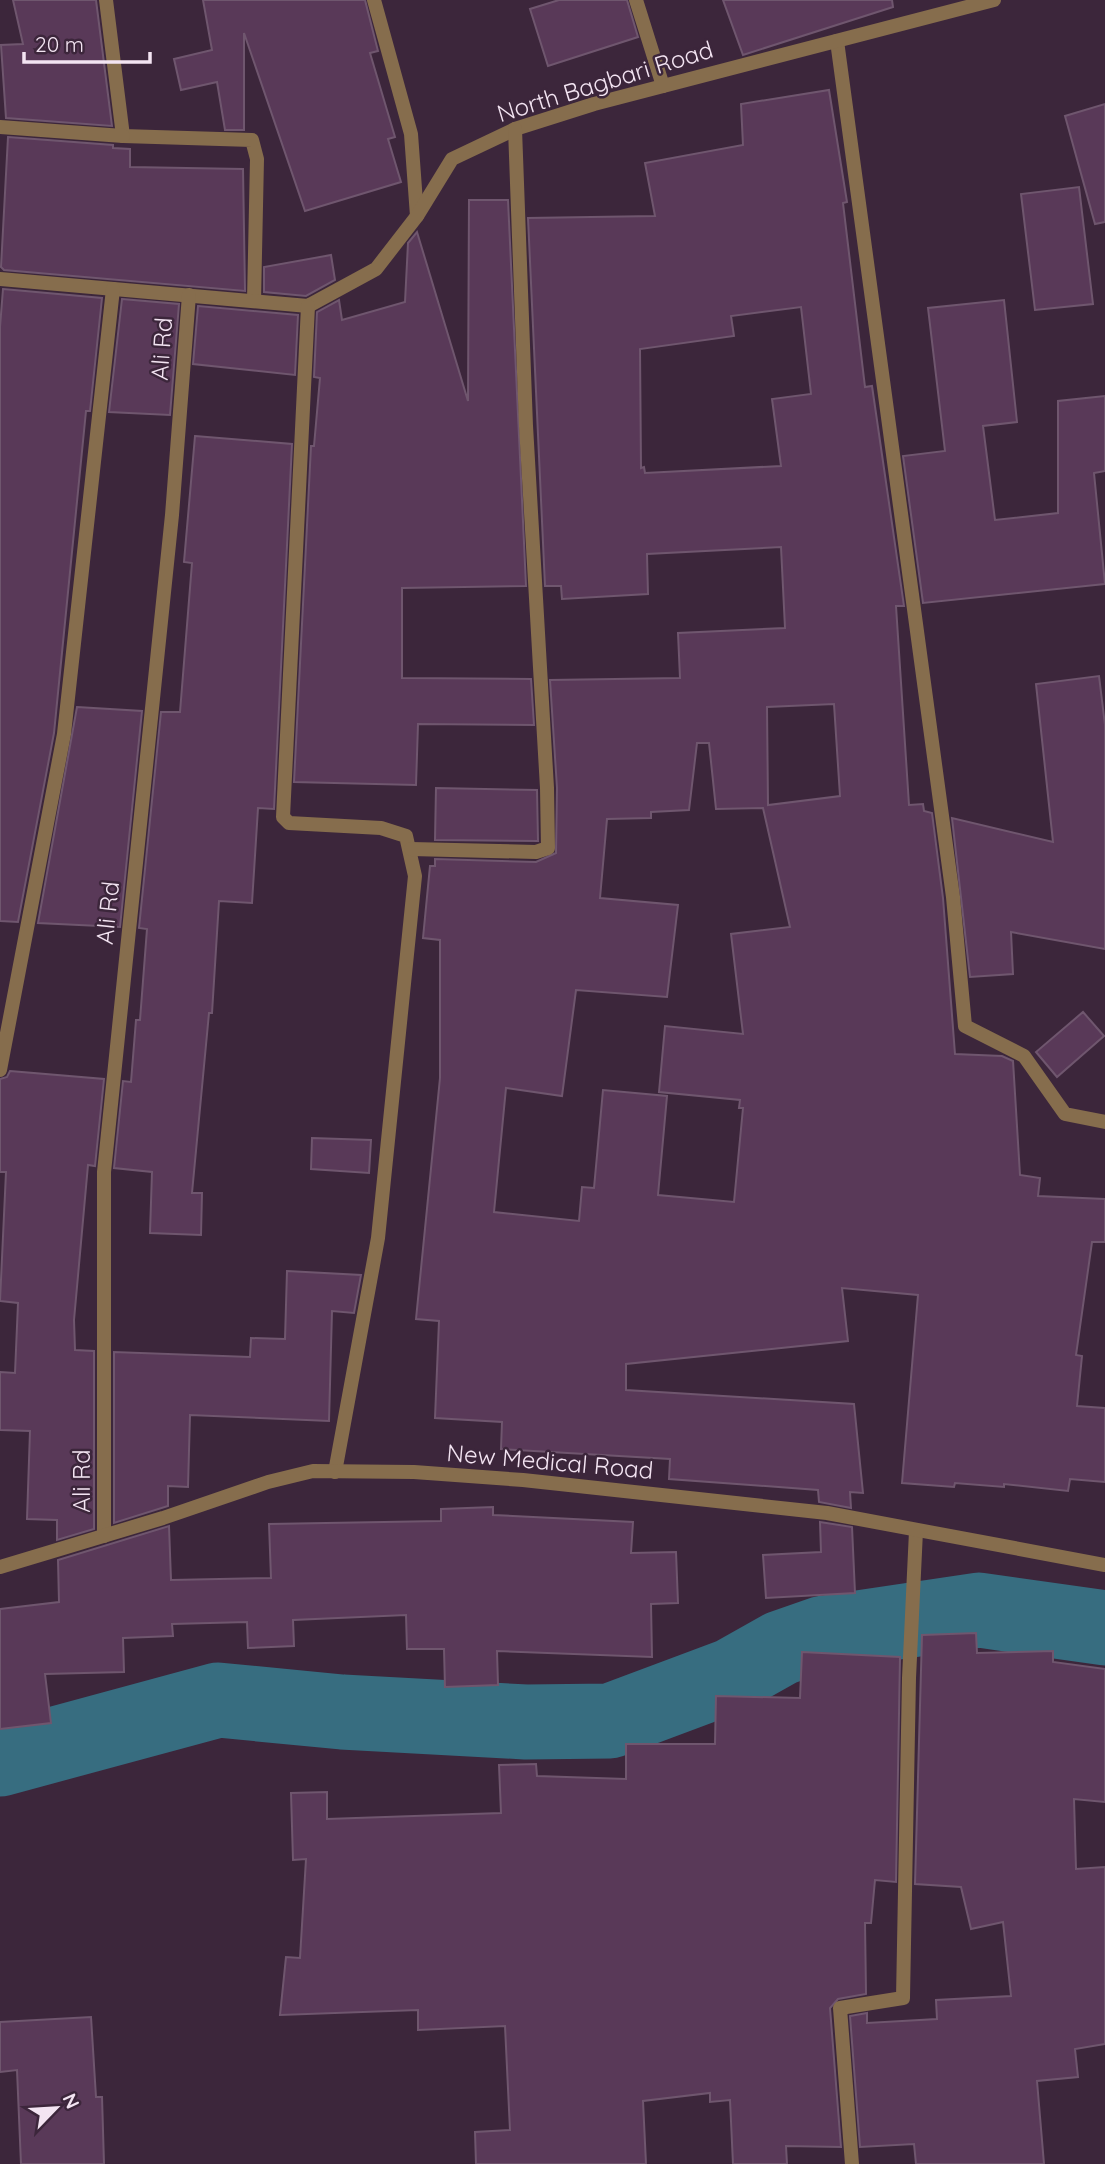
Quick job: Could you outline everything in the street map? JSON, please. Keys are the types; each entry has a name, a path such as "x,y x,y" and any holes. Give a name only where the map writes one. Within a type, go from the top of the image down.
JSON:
{"street":[{"path":"106,0 123,136"},
{"path":"373,0 411,134 417,216"},
{"path":"636,0 663,86"},
{"name":"North Bagbari Road","path":"308,306 376,269 417,216 452,159 515,129 663,86 994,0"},
{"path":"837,41 953,897 965,1026 1024,1056 1065,1114 1105,1122"},
{"path":"0,127 123,136 252,140 257,159 254,301"},
{"path":"411,849 536,852 548,848 547,788 526,426 515,129"},
{"path":"0,279 308,306 283,817 289,823 381,828 406,836 415,876 378,1238 335,1472"},
{"path":"0,1070 64,734 113,289"},
{"name":"Ali Rd","path":"104,1536 104,1172 172,515 189,295"},
{"name":"New Medical Road","path":"0,1567 268,1482 313,1471 414,1472 537,1481 827,1513 1105,1565"},
{"path":"852,2164 841,2008 903,1998 909,1678 916,1531"}],"building":[{"path":"13,0 96,0 112,126 6,118 1,45 23,44"},
{"path":"203,0 365,0 378,51 370,53 395,137 388,139 401,182 305,211 244,33 244,130 225,130 217,82 181,90 174,59 212,50"},
{"path":"559,0 627,0 638,37 548,66 530,9"},
{"path":"723,0 892,0 893,7 743,55"},
{"path":"829,90 847,202 843,203 865,387 872,386 904,606 896,606 909,805 923,804 924,811 932,813 943,898 955,1054 1002,1056 1013,1061 1020,1175 1040,1178 1038,1196 1105,1199 1105,1242 1092,1242 1076,1355 1082,1356 1077,1406 1105,1408 1105,1482 1070,1479 1068,1491 1004,1484 1004,1487 955,1483 954,1487 902,1483 918,1295 842,1288 848,1341 626,1364 626,1390 854,1404 863,1493 850,1492 851,1508 819,1502 818,1490 669,1479 670,1459 501,1449 502,1422 435,1418 439,1321 416,1319 440,1078 440,940 423,938 430,866 435,866 435,859 536,862 556,853 557,788 550,680 680,678 678,633 785,628 781,547 647,554 648,594 562,599 561,586 545,586 528,218 655,216 645,163 743,145 741,104","holes":["801,307 811,394 772,399 781,466 645,473 644,467 641,468 640,349 734,336 731,316","834,704 840,796 768,805 767,707","697,743 709,743 716,809 763,808 790,927 731,934 743,1034 665,1026 659,1092 740,1100 739,1108 743,1108 734,1202 658,1195 667,1096 603,1090 594,1188 582,1187 579,1221 494,1212 506,1088 562,1096 576,990 667,997 678,905 600,898 607,819 651,818 651,812 689,810"]},
{"path":"1105,104 1105,222 1095,224 1065,116"},
{"path":"8,137 113,145 113,148 130,149 130,167 243,169 245,291 4,270 1,267"},
{"path":"1079,187 1093,304 1035,310 1021,194"},
{"path":"469,200 508,200 526,586 402,588 402,678 531,679 534,725 418,724 416,785 294,782 311,446 314,446 320,378 314,377 317,312 339,300 342,320 405,302 408,243 417,232 468,401"},
{"path":"331,255 335,280 306,296 264,292 264,267"},
{"path":"3,289 102,298 90,411 86,411 54,733 18,922 0,921 0,327"},
{"path":"122,299 179,304 170,415 109,412"},
{"path":"1004,300 1017,422 983,426 995,520 1058,513 1058,401 1105,396 1105,471 1094,473 1105,584 923,603 903,456 945,451 928,308"},
{"path":"198,306 298,315 295,375 193,364"},
{"path":"195,436 292,444 274,809 258,808 252,903 219,901 212,1013 209,1013 192,1193 202,1193 201,1235 150,1233 152,1172 114,1168 123,1081 131,1082 136,1020 140,1020 147,929 139,928 161,712 180,712 192,563 184,562"},
{"path":"1099,676 1105,725 1105,949 1011,932 1013,974 970,977 952,818 1053,842 1036,684"},
{"path":"77,707 142,711 120,927 38,923"},
{"path":"436,788 537,790 538,841 435,840"},
{"path":"1083,1012 1104,1036 1057,1077 1036,1052"},
{"path":"10,1071 104,1079 95,1166 88,1165 74,1320 75,1350 94,1351 94,1529 57,1540 57,1520 27,1519 30,1431 0,1430 0,1372 15,1373 18,1303 0,1301 6,1172 0,1172 0,1079 7,1077"},
{"path":"312,1138 371,1140 369,1173 311,1169"},
{"path":"287,1271 361,1275 354,1313 332,1311 329,1421 190,1415 188,1487 168,1486 168,1506 114,1523 114,1352 250,1357 251,1338 285,1339"},
{"path":"493,1507 493,1515 633,1522 631,1553 676,1552 678,1603 651,1604 652,1657 497,1651 498,1685 445,1687 444,1649 407,1649 406,1615 293,1620 294,1646 248,1648 247,1622 172,1624 173,1636 123,1638 124,1672 45,1674 51,1723 0,1729 0,1609 59,1602 58,1560 169,1526 171,1580 271,1578 269,1524 441,1521 441,1509"},
{"path":"820,1522 852,1527 855,1593 766,1598 763,1555 821,1552"},
{"path":"976,1633 977,1653 1053,1651 1053,1662 1105,1669 1105,1802 1074,1799 1076,1869 1105,1867 1105,2044 1075,2049 1078,2077 1037,2081 1044,2164 916,2164 914,2144 860,2147 850,2016 867,2013 867,2023 937,2019 936,2000 1011,1996 1003,1922 971,1929 961,1887 915,1884 922,1635"},
{"path":"802,1652 900,1657 896,1882 875,1880 871,1923 865,1923 866,1994 838,1999 830,2008 841,2147 786,2146 787,2164 733,2164 730,2100 710,2102 710,2093 643,2101 646,2164 476,2164 475,2132 510,2130 505,2026 418,2030 418,2010 280,2015 286,1957 300,1958 306,1859 293,1860 291,1793 327,1792 327,1819 501,1813 499,1765 536,1764 537,1776 626,1779 626,1744 715,1744 716,1696 800,1698"},
{"path":"91,2017 96,2097 102,2097 104,2164 21,2164 17,2070 0,2072 0,2022"}],"waterway":[{"path":"0,1759 218,1700 342,1712 526,1722 610,1721 733,1675 781,1648 824,1633 979,1610 1105,1628"}]}
